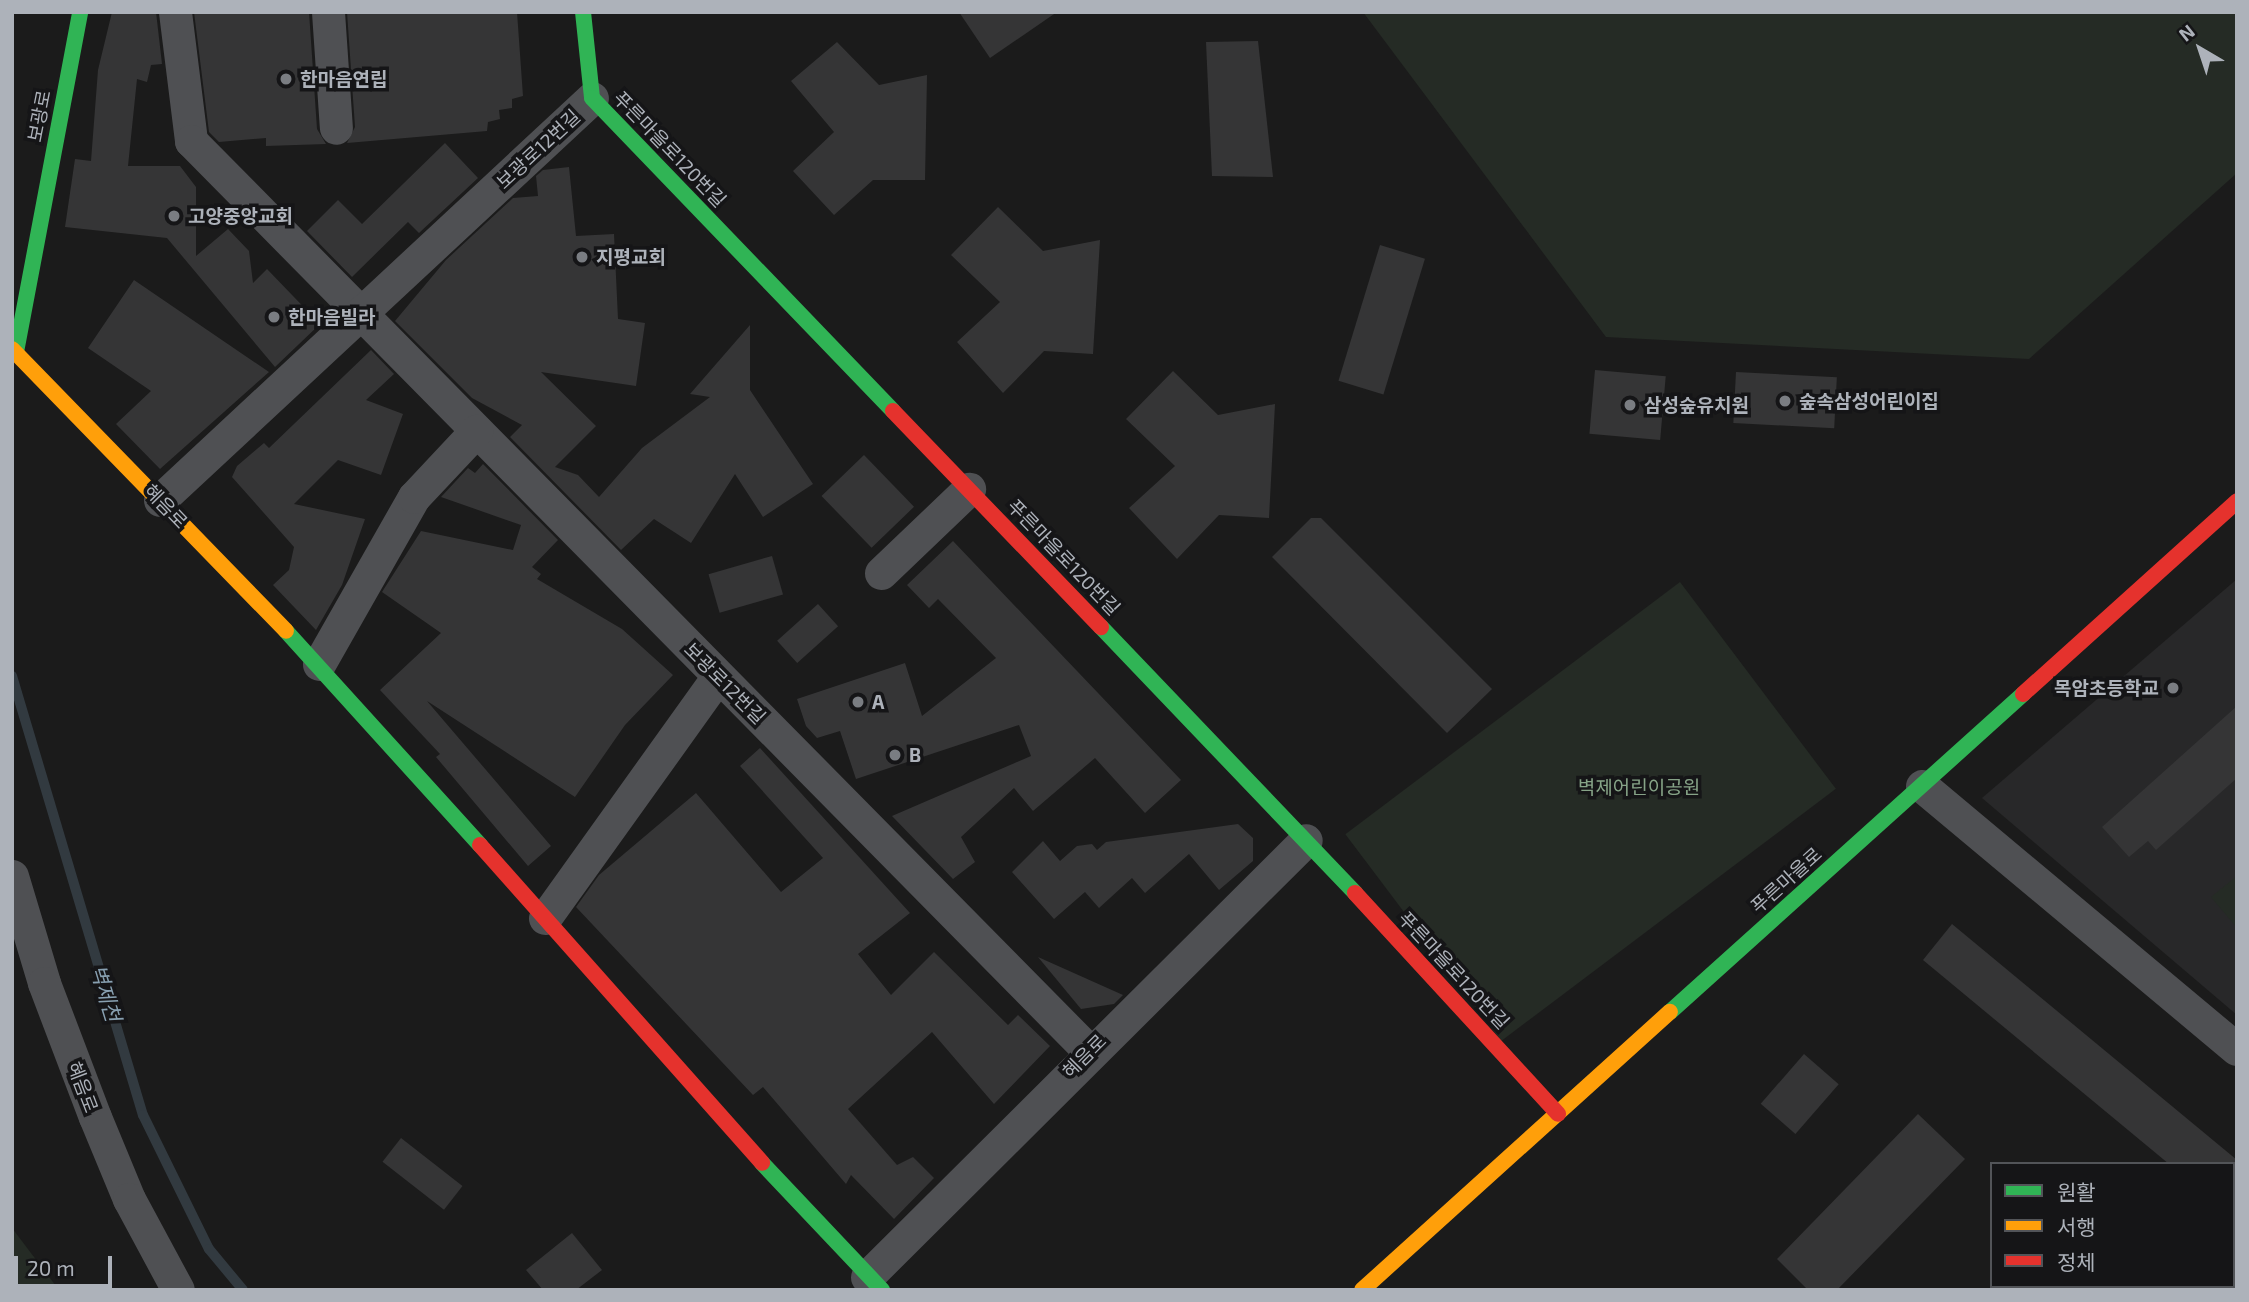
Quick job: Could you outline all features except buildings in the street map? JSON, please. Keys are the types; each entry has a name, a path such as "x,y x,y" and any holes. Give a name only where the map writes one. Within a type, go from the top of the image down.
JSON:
{"main road":[{"name":"보광로","path":"14,351 80,12"},
{"name":"푸른마을로120번길","path":"583,12 592,98 1306,840 1558,1114"},
{"name":"혜음로","path":"14,351 319,664 875,1283"},
{"name":"푸른마을로","path":"1362,1290 2237,501"}],"street":[{"name":"보광로12번길","path":"175,12 191,141 1089,1051"},
{"path":"328,12 336,128"},
{"name":"보광로12번길","path":"160,500 592,98"},
{"path":"319,664 414,497 476,431"},
{"path":"881,573 969,489"},
{"path":"545,918 718,676"},
{"path":"1922,786 2237,1049"},
{"name":"혜음로","path":"875,1283 1089,1051 1306,840"},
{"name":"혜음로","path":"12,876 44,983 95,1117 129,1199 178,1290"}],"shaded area":[{"name":"목암초등학교","path":"2237,579 2237,1015 1982,798"}],"green space":[{"path":"1363,12 2237,12 2237,173 2029,359 1606,337"},
{"name":"벽제어린이공원","path":"1680,582 1836,789 1501,1041 1345,834"},
{"path":"2237,876 2237,928 2211,897"},
{"path":"12,1228 59,1290 12,1290"}],"waterway":[{"name":"벽제천","path":"12,676 143,1115 209,1249 243,1290"}],"traffic: fast":[{"path":"16,352 80,12"},
{"path":"583,12 592,98 893,411"},
{"path":"1101,627 1355,893"},
{"path":"286,631 480,845"},
{"path":"1670,1012 2023,694"},
{"path":"762,1163 882,1290"}],"traffic: slow":[{"path":"12,349 286,631"},
{"path":"1362,1290 1670,1012"}],"traffic: jam":[{"path":"893,411 1101,627"},
{"path":"2023,694 2237,501"},
{"path":"480,845 762,1163"},
{"path":"1355,893 1558,1114"}],"place":[{"name":"한마음연립","path":"286,79"},
{"name":"고양중앙교회","path":"174,216"},
{"name":"지평교회","path":"582,257"},
{"name":"한마음빌라","path":"274,317"},
{"name":"숲속삼성어린이집","path":"1785,401"},
{"name":"삼성숲유치원","path":"1630,405"},
{"name":"목암초등학교","path":"2173,688"},
{"name":"A","path":"858,702"},
{"name":"B","path":"895,755"}]}
